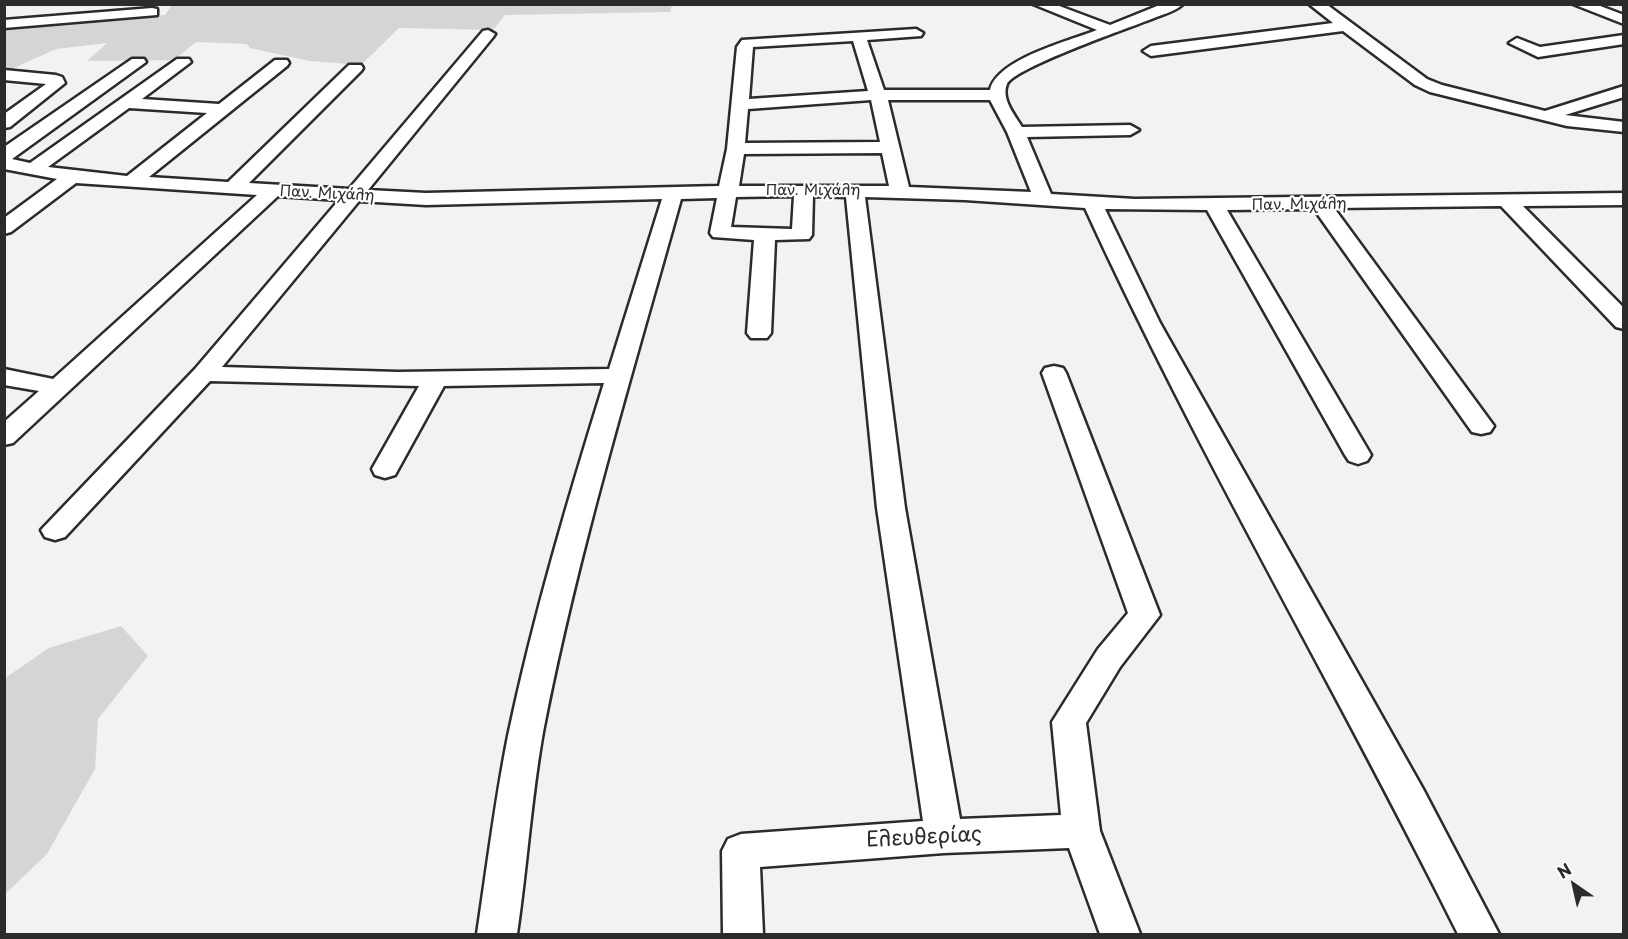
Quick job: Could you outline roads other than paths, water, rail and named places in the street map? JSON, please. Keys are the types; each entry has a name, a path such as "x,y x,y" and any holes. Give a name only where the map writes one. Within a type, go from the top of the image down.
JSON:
{"street":[{"path":"1040,4 1112,31"},
{"path":"1043,198 1016,132 997,95 999,81 1012,70 1176,4"},
{"path":"1316,4 1421,82 1436,89 1567,121 1623,127"},
{"path":"1580,4 1623,20"},
{"path":"4,24 152,12"},
{"path":"1151,51 1346,26"},
{"path":"804,190 802,234 720,233 736,149 747,43 916,33"},
{"path":"55,530 204,374 488,34"},
{"path":"858,35 877,95 900,191"},
{"path":"1517,43 1538,52 1623,39"},
{"path":"4,156 138,62"},
{"path":"33,169 183,62"},
{"path":"131,182 281,63"},
{"path":"233,188 355,68"},
{"path":"4,75 56,80 57,83 9,116"},
{"path":"1546,116 1623,91"},
{"path":"739,105 877,95 997,95"},
{"path":"125,104 223,109"},
{"path":"1016,132 1130,130"},
{"path":"736,149 891,147"},
{"name":"Παν. Μιχάλη","path":"4,163 72,177 131,182 439,199 804,190 900,191 1092,202 1215,206 1507,201 1620,203"},
{"path":"4,228 72,177"},
{"path":"4,438 274,190"},
{"path":"855,191 891,508 944,836"},
{"path":"497,934 526,734 617,376 672,194"},
{"path":"1507,201 1623,322"},
{"path":"1092,202 1149,323 1410,800 1479,934"},
{"path":"1321,205 1481,426"},
{"path":"1215,206 1358,455"},
{"path":"759,333 765,234"},
{"path":"1054,373 1144,615 1109,658 1069,722 1081,831 1120,934"},
{"path":"204,374 398,379 617,376"},
{"path":"4,376 17,381 61,387"},
{"path":"385,470 436,377"},
{"name":"Ελευθερίας","path":"743,934 741,850 944,836 1081,831"}]}
